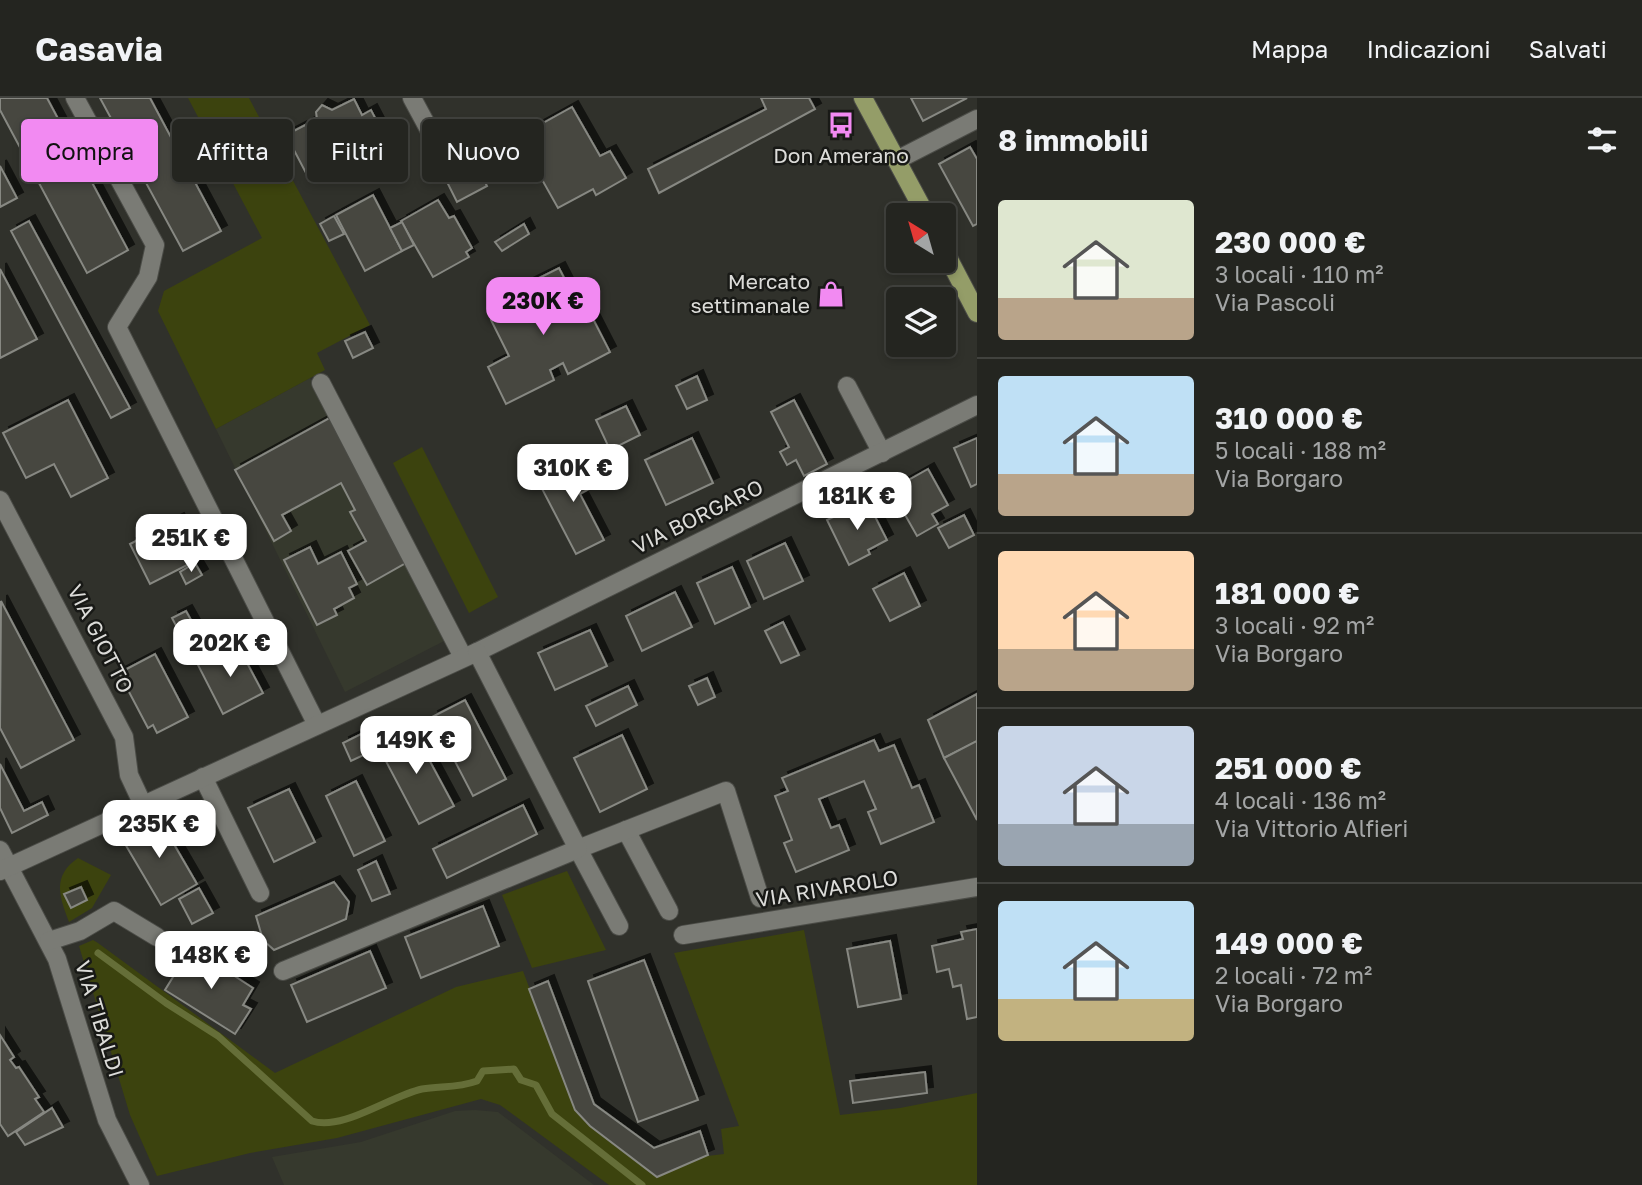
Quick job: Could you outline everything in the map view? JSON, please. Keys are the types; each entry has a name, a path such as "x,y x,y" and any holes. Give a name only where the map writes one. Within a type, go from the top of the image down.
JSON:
{"main road":[{"path":"863,98 920,203"},
{"path":"956,273 977,313"}],"street":[{"path":"75,98 155,245 148,277 117,327 317,725"},
{"path":"412,98 423,119"},
{"path":"897,160 977,119"},
{"path":"321,383 619,926"},
{"path":"847,386 882,453"},
{"name":"VIA BORGARO","path":"4,870 470,654 977,405"},
{"name":"VIA GIOTTO","path":"0,500 124,737 129,775 144,805"},
{"path":"203,777 260,893"},
{"path":"283,971 726,791 760,898"},
{"path":"626,830 669,911"},
{"path":"0,850 4,870"},
{"name":"VIA TIBALDI","path":"4,870 49,941 107,1120 140,1185"},
{"name":"VIA RIVAROLO","path":"683,935 977,887"},
{"path":"49,941 80,931 114,911 157,937"}],"shaded area":[{"path":"310,378 446,640 345,692 216,429"},
{"path":"455,1111 498,1112 594,1185 284,1185 272,1157 361,1142"}],"green space":[{"path":"188,98 249,98 260,119 199,119"},
{"path":"293,181 370,325 317,353 325,370 216,429 158,311 164,291 262,238 232,182"},
{"path":"422,447 498,597 469,613 393,463"},
{"path":"78,858 111,875 92,908 69,922 61,895 61,879"},
{"path":"567,871 606,950 532,968 502,895"},
{"path":"804,930 840,1115 900,1108 977,1093 977,1185 609,1185 500,1105 481,1099 337,1138 250,1153 157,1176 130,1115 79,946 93,940 98,943 275,1073 456,987 523,971 575,1110 590,1126 657,1177 699,1157 724,1154 721,1129 739,1126 674,953"}],"building":[{"path":"0,98 47,98 58,119 21,119 21,149 0,110"},
{"path":"100,98 150,98 172,139 172,182 195,182 221,231 183,251 146,182 158,182 158,119 111,119"},
{"path":"761,98 809,98 815,109 659,193 648,169 766,109"},
{"path":"911,98 967,98 923,121"},
{"path":"354,99 362,115 371,110 376,119 317,119 316,112 322,105 332,110"},
{"path":"572,107 600,156 610,151 626,178 596,195 593,189 558,208 543,182 544,123"},
{"path":"307,124 306,173 293,148 293,131"},
{"path":"970,147 977,159 977,224 973,226 939,164"},
{"path":"0,166 17,198 0,207"},
{"path":"38,182 92,182 128,250 87,273"},
{"path":"447,182 485,182 487,186 457,202"},
{"path":"373,195 402,251 365,271 336,215"},
{"path":"438,200 449,218 454,216 472,248 466,252 469,257 433,277 401,221"},
{"path":"334,216 344,234 329,241 320,224"},
{"path":"29,221 130,408 111,418 11,231"},
{"path":"402,222 414,245 402,251 390,228"},
{"path":"524,224 529,234 502,251 495,242"},
{"path":"559,268 577,303 572,306 578,317 589,311 610,352 568,374 563,363 550,370 554,380 506,404 488,367 509,356 491,320 512,309 505,295"},
{"path":"0,269 37,339 0,358"},
{"path":"365,332 373,348 353,358 345,341"},
{"path":"697,376 707,400 687,409 676,386"},
{"path":"68,400 108,478 71,497 54,464 26,478 3,433"},
{"path":"794,400 827,464 804,476 796,460 787,465 780,452 789,447 771,412"},
{"path":"626,406 640,435 610,450 596,420"},
{"path":"333,416 411,560 367,585 348,551 366,541 350,512 355,510 341,483 282,515 291,531 274,541 235,470"},
{"path":"692,438 713,483 666,505 645,460"},
{"path":"977,438 977,484 971,487 954,448"},
{"path":"582,458 596,485 580,494 604,540 576,554 538,481"},
{"path":"928,469 948,505 932,514 938,524 917,536 891,490"},
{"path":"867,501 887,540 868,550 870,554 849,565 827,520"},
{"path":"964,515 974,535 949,548 938,528"},
{"path":"178,519 199,559 150,584 130,544"},
{"path":"785,543 803,581 764,599 747,561"},
{"path":"310,547 318,564 341,552 357,584 349,588 354,598 334,609 337,615 317,625 284,560"},
{"path":"195,563 202,575 186,584 180,572"},
{"path":"732,567 750,607 715,624 697,583"},
{"path":"904,573 920,606 890,621 873,589"},
{"path":"675,592 692,627 642,651 626,616"},
{"path":"1,601 74,740 21,768 0,728"},
{"path":"186,611 195,627 181,635 172,618"},
{"path":"783,622 799,655 781,663 765,631"},
{"path":"590,630 607,666 555,690 538,653"},
{"path":"237,644 263,693 223,714 198,665"},
{"path":"155,654 188,717 157,733 153,725 148,728 119,673"},
{"path":"707,678 715,697 698,705 689,686"},
{"path":"628,686 637,705 596,726 586,706"},
{"path":"977,694 977,741 944,758 928,720"},
{"path":"465,700 506,779 473,796 432,717"},
{"path":"412,728 454,806 419,824 378,746"},
{"path":"361,734 370,752 351,761 343,743"},
{"path":"622,735 647,789 600,812 574,758"},
{"path":"874,740 879,751 894,745 912,788 919,785 934,822 881,844 868,812 876,809 864,781 819,799 831,828 839,825 849,850 796,872 784,843 792,840 775,796 788,791 782,778"},
{"path":"977,741 977,820 944,758"},
{"path":"0,764 24,811 42,802 48,815 12,833 0,808"},
{"path":"356,781 385,841 354,856 326,796"},
{"path":"289,789 315,842 274,862 248,808"},
{"path":"523,805 537,834 447,878 433,849"},
{"path":"157,815 197,884 161,905 121,837"},
{"path":"376,861 390,894 372,901 358,870"},
{"path":"334,882 349,902 346,919 274,950 263,940 256,916"},
{"path":"81,887 87,900 71,908 64,894"},
{"path":"199,888 213,913 192,924 179,899"},
{"path":"483,906 499,946 421,978 405,937"},
{"path":"977,929 977,1017 967,1019 961,985 953,987 949,969 937,972 932,946 963,939 961,932"},
{"path":"890,941 901,999 858,1007 847,949"},
{"path":"191,948 253,988 243,1005 251,1009 235,1034 165,990"},
{"path":"370,951 386,988 307,1022 291,985"},
{"path":"644,960 698,1100 638,1122 588,981"},
{"path":"548,981 594,1104 654,1148 700,1131 708,1155 657,1177 590,1126 575,1110 529,989"},
{"path":"0,1035 14,1057 10,1060 16,1068 19,1067 39,1097 35,1099 44,1112 8,1136 0,1124"},
{"path":"925,1072 927,1093 853,1103 850,1081"},
{"path":"52,1108 63,1127 25,1145 16,1132"}],"waterway":[{"path":"98,953 166,1003 218,1036 312,1121 338,1121 422,1089 477,1081 483,1071 514,1069 521,1080 536,1085 552,1114 642,1185"}],"place":[{"name":"Don Amerano","path":"841,125"},
{"name":"Mercato settimanale","path":"831,294"}]}
